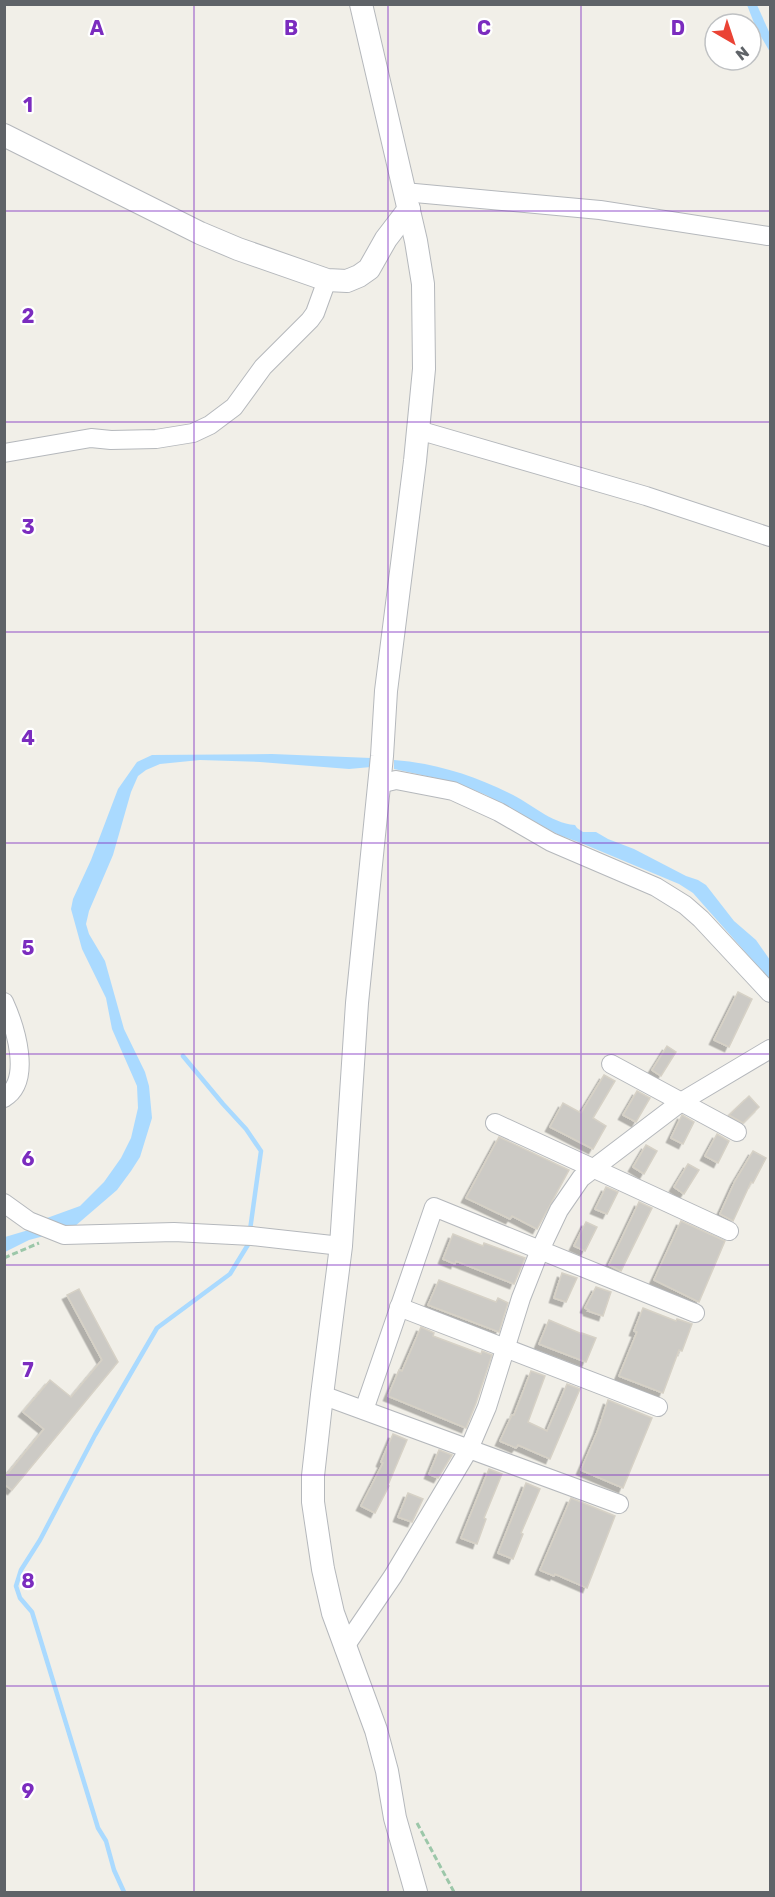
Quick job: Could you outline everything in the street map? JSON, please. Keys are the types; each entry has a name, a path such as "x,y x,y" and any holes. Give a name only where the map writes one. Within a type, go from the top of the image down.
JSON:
{"street":[{"path":"361,4 407,200 423,284 424,369 388,666 357,1003 341,1246 313,1476 314,1521 333,1613 376,1730 387,1771 395,1818 416,1893"},
{"path":"4,135 200,233 238,249 327,280 347,281 369,269 407,200"},
{"path":"407,200 600,210 768,236"},
{"path":"4,453 90,438 156,439 193,433 210,425 234,407 263,367 310,320 315,313 327,280"},
{"path":"418,430 646,496 771,537"},
{"path":"380,772 396,780 453,791 499,812 551,842 656,887 679,900 701,919 771,993"},
{"path":"4,1002 15,1029 19,1071 17,1084 10,1095 4,1098"},
{"path":"344,1648 393,1576 469,1449 487,1407 521,1298 540,1250 559,1210 581,1178 681,1102 771,1049"},
{"path":"611,1064 737,1132"},
{"path":"495,1123 729,1231"},
{"path":"4,1203 30,1221 64,1235 174,1232 252,1236 341,1246"},
{"path":"364,1410 434,1207 695,1313"},
{"path":"399,1307 658,1407"},
{"path":"322,1395 619,1504"}],"path":[{"path":"4,1258 64,1235"},
{"path":"416,1821 454,1893"}],"water":[{"path":"747,5 757,5 760,12 750,12"},
{"path":"763,18 770,34 770,52 763,40"},
{"path":"272,754 371,758 371,767 349,769 200,760 160,764 138,776 131,792 113,855 89,911 86,924 89,934 105,961 124,1029 145,1072 149,1086 152,1118 140,1157 117,1190 74,1227 58,1227 47,1218 80,1206 104,1182 121,1158 131,1138 138,1108 137,1086 112,1029 106,998 82,949 71,909 118,789 137,762 152,755"},
{"path":"394,760 438,767 481,781 517,797 557,821 575,825 583,832 596,832 698,880 706,885 734,921 756,940 770,960 770,980 693,893 679,884 559,835 486,795 454,782 394,769"},
{"path":"32,1229 44,1236 29,1240 5,1252 5,1237"}],"building":[{"path":"738,992 752,999 729,1047 714,1040"},
{"path":"667,1046 676,1052 661,1076 652,1070"},
{"path":"604,1075 615,1081 593,1118 606,1126 593,1149 550,1127 563,1103 581,1113"},
{"path":"637,1091 650,1098 636,1122 623,1115"},
{"path":"749,1096 759,1107 743,1123 729,1115"},
{"path":"682,1115 694,1122 683,1144 671,1138"},
{"path":"717,1134 729,1141 718,1163 705,1156"},
{"path":"499,1137 569,1170 537,1229 512,1216 510,1219 466,1198"},
{"path":"646,1145 657,1151 644,1174 633,1167"},
{"path":"753,1151 766,1158 753,1183 751,1182 733,1221 720,1214 735,1181"},
{"path":"688,1164 699,1170 684,1194 674,1187"},
{"path":"606,1187 618,1192 607,1214 595,1209"},
{"path":"639,1202 652,1208 621,1271 609,1265"},
{"path":"681,1221 725,1241 699,1302 654,1280"},
{"path":"586,1222 597,1227 585,1251 574,1246"},
{"path":"453,1234 483,1246 484,1243 525,1258 514,1284 456,1261 455,1264 443,1259"},
{"path":"562,1273 577,1278 566,1302 554,1298"},
{"path":"439,1280 496,1302 498,1298 508,1303 499,1332 428,1305"},
{"path":"596,1287 611,1292 603,1316 585,1308"},
{"path":"79,1289 118,1362 12,1490 4,1484 4,1478 44,1429 23,1412 50,1380 71,1397 102,1360 67,1295"},
{"path":"643,1308 676,1321 677,1319 692,1324 682,1351 679,1350 663,1393 619,1376 637,1332 634,1331"},
{"path":"549,1320 596,1338 586,1362 539,1344"},
{"path":"421,1327 434,1333 433,1336 481,1354 482,1351 492,1355 466,1428 388,1396 399,1370 402,1371"},
{"path":"531,1371 545,1376 528,1422 547,1431 567,1384 580,1389 550,1459 518,1445 516,1448 500,1441 514,1415"},
{"path":"608,1400 652,1418 623,1488 581,1470"},
{"path":"393,1434 407,1440 389,1486 375,1513 361,1506 383,1463 381,1462"},
{"path":"439,1450 452,1455 438,1478 429,1474"},
{"path":"489,1469 502,1474 484,1518 486,1519 477,1544 461,1538"},
{"path":"526,1483 540,1489 521,1533 523,1534 513,1559 498,1553"},
{"path":"408,1493 423,1499 412,1522 398,1517"},
{"path":"571,1498 615,1516 587,1588 540,1570"}],"waterway":[{"path":"183,1056 246,1129 261,1151 250,1230"},
{"path":"124,1892 114,1870 106,1841 98,1828 32,1612 20,1598 16,1586 21,1570 40,1540 95,1435 157,1328 230,1274 249,1243"}]}
